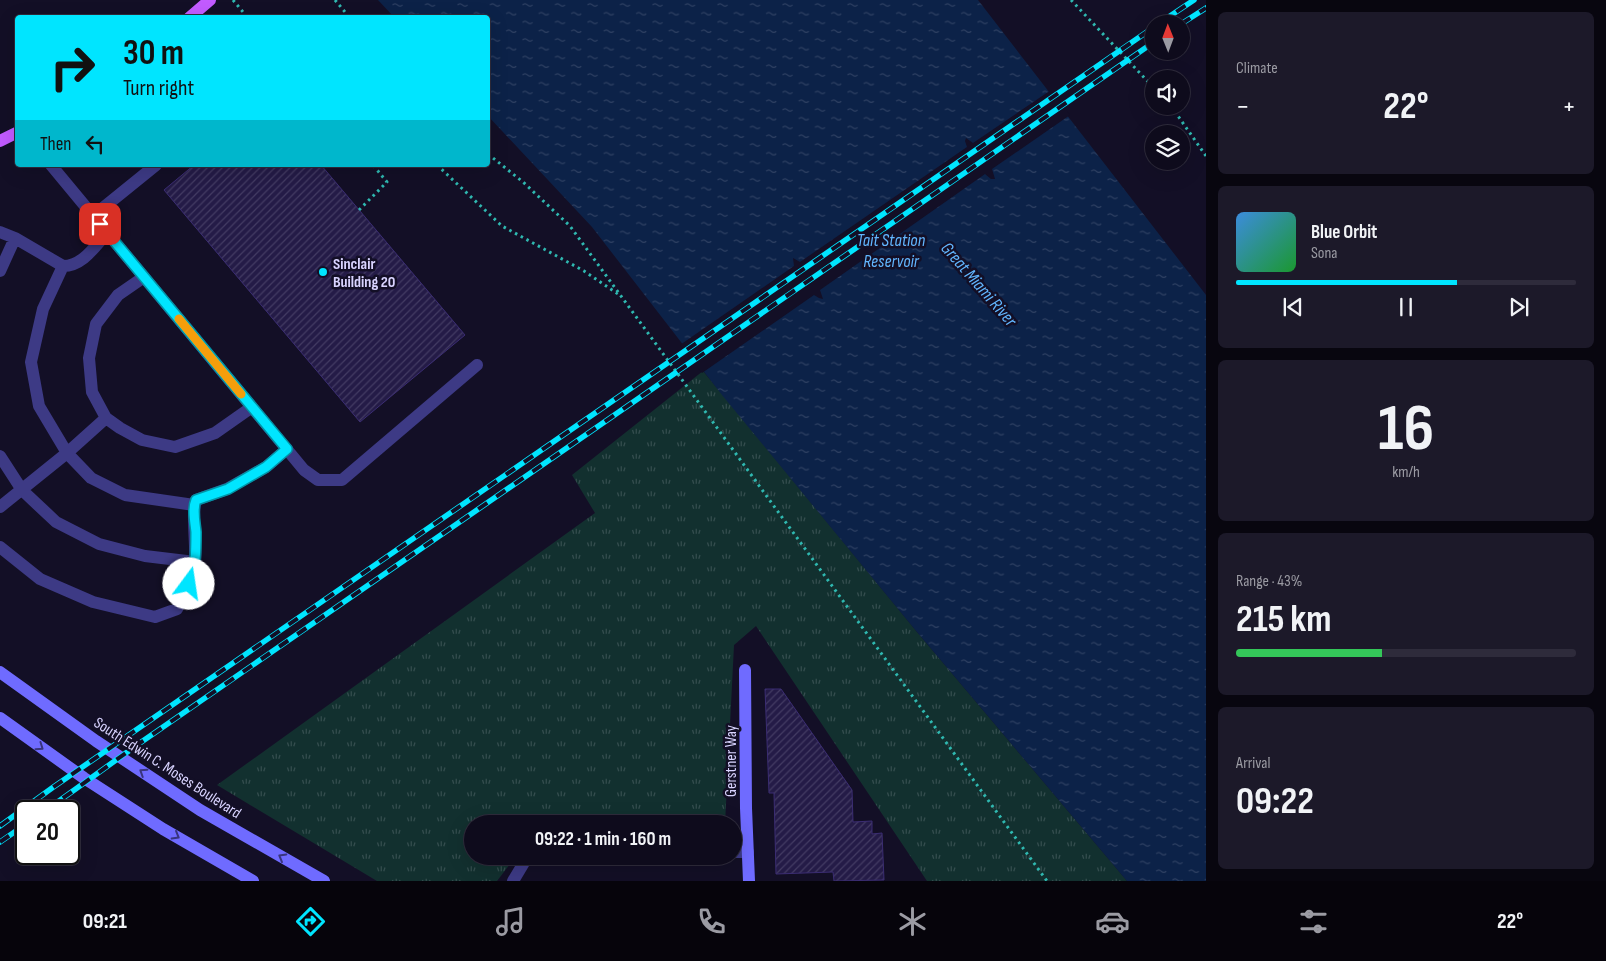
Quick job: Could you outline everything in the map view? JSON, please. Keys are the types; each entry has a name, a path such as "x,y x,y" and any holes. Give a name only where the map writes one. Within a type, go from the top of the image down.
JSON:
{"main road":[{"path":"192,15 210,0"},
{"path":"0,141 15,134"},
{"name":"Gerstner Way","path":"745,670 749,881"},
{"name":"South Edwin C. Moses Boulevard","path":"0,672 96,741 200,810 324,881"},
{"path":"0,718 84,778 163,829 253,881"}],"street":[{"path":"53,167 304,470 318,480 342,480 477,365"},
{"path":"93,216 154,167"},
{"path":"0,232 15,238 63,266 72,266 84,258 107,233"},
{"path":"0,271 15,238"},
{"path":"63,266 43,309 31,362 39,406 67,453 91,478 125,495 194,505"},
{"path":"144,277 118,295 96,324 88,358 92,392 106,418 142,440 175,447 215,434 252,407"},
{"path":"0,507 67,453 106,418"},
{"path":"0,547 40,579 93,602 156,617 177,609 195,571 196,533 194,505 196,500 228,489 266,467 287,449"},
{"path":"0,456 22,490 56,522 99,544 145,556 195,562"},
{"path":"742,852 748,852"},
{"path":"513,881 523,865"}],"path":[{"path":"233,0 246,15"},
{"path":"335,0 348,15"},
{"path":"1071,0 1145,78"},
{"path":"1176,115 1206,156"},
{"path":"490,156 523,182 570,226 1048,881"},
{"path":"359,210 387,182 375,167"},
{"path":"438,167 502,226 584,271 620,296"}],"green space":[{"path":"703,371 917,632 1127,881 927,881 756,626 734,645 725,815 464,815 464,865 509,865 497,881 377,881 217,785 595,513 572,475"}],"water":[{"name":"Tait Station Reservoir","path":"378,0 978,0 1206,295 1206,881 1127,881 917,632 722,395 592,227 490,118 490,15 392,15"}],"pier":[{"path":"1051,90 1070,115 992,169 995,179 991,179 985,174 820,290 823,299 814,295 702,373 680,345 794,266 793,258 800,262 967,147 966,138 973,143"}],"building":[{"name":"Sinclair Building 20","path":"192,167 323,167 465,335 360,422 164,190"},
{"path":"765,689 781,689 852,790 853,822 872,821 872,834 882,833 884,880 834,881 833,872 776,874 774,793 769,793"}],"railway":[{"path":"1172,15 1194,0"},
{"path":"1190,18 1206,8"},
{"path":"0,826 52,788 1145,33"},
{"path":"60,800 137,745 1145,48"},
{"path":"0,842 15,832"}],"slow traffic":[{"path":"179,319 241,394"}],"place":[{"name":"Sinclair Building 20","path":"323,272"}],"route":[{"path":"100,224 287,449 266,467 228,489 196,500 194,505 196,533 195,571 189,584"}],"water label":[{"name":"Great Miami River","path":"979,284"}]}
